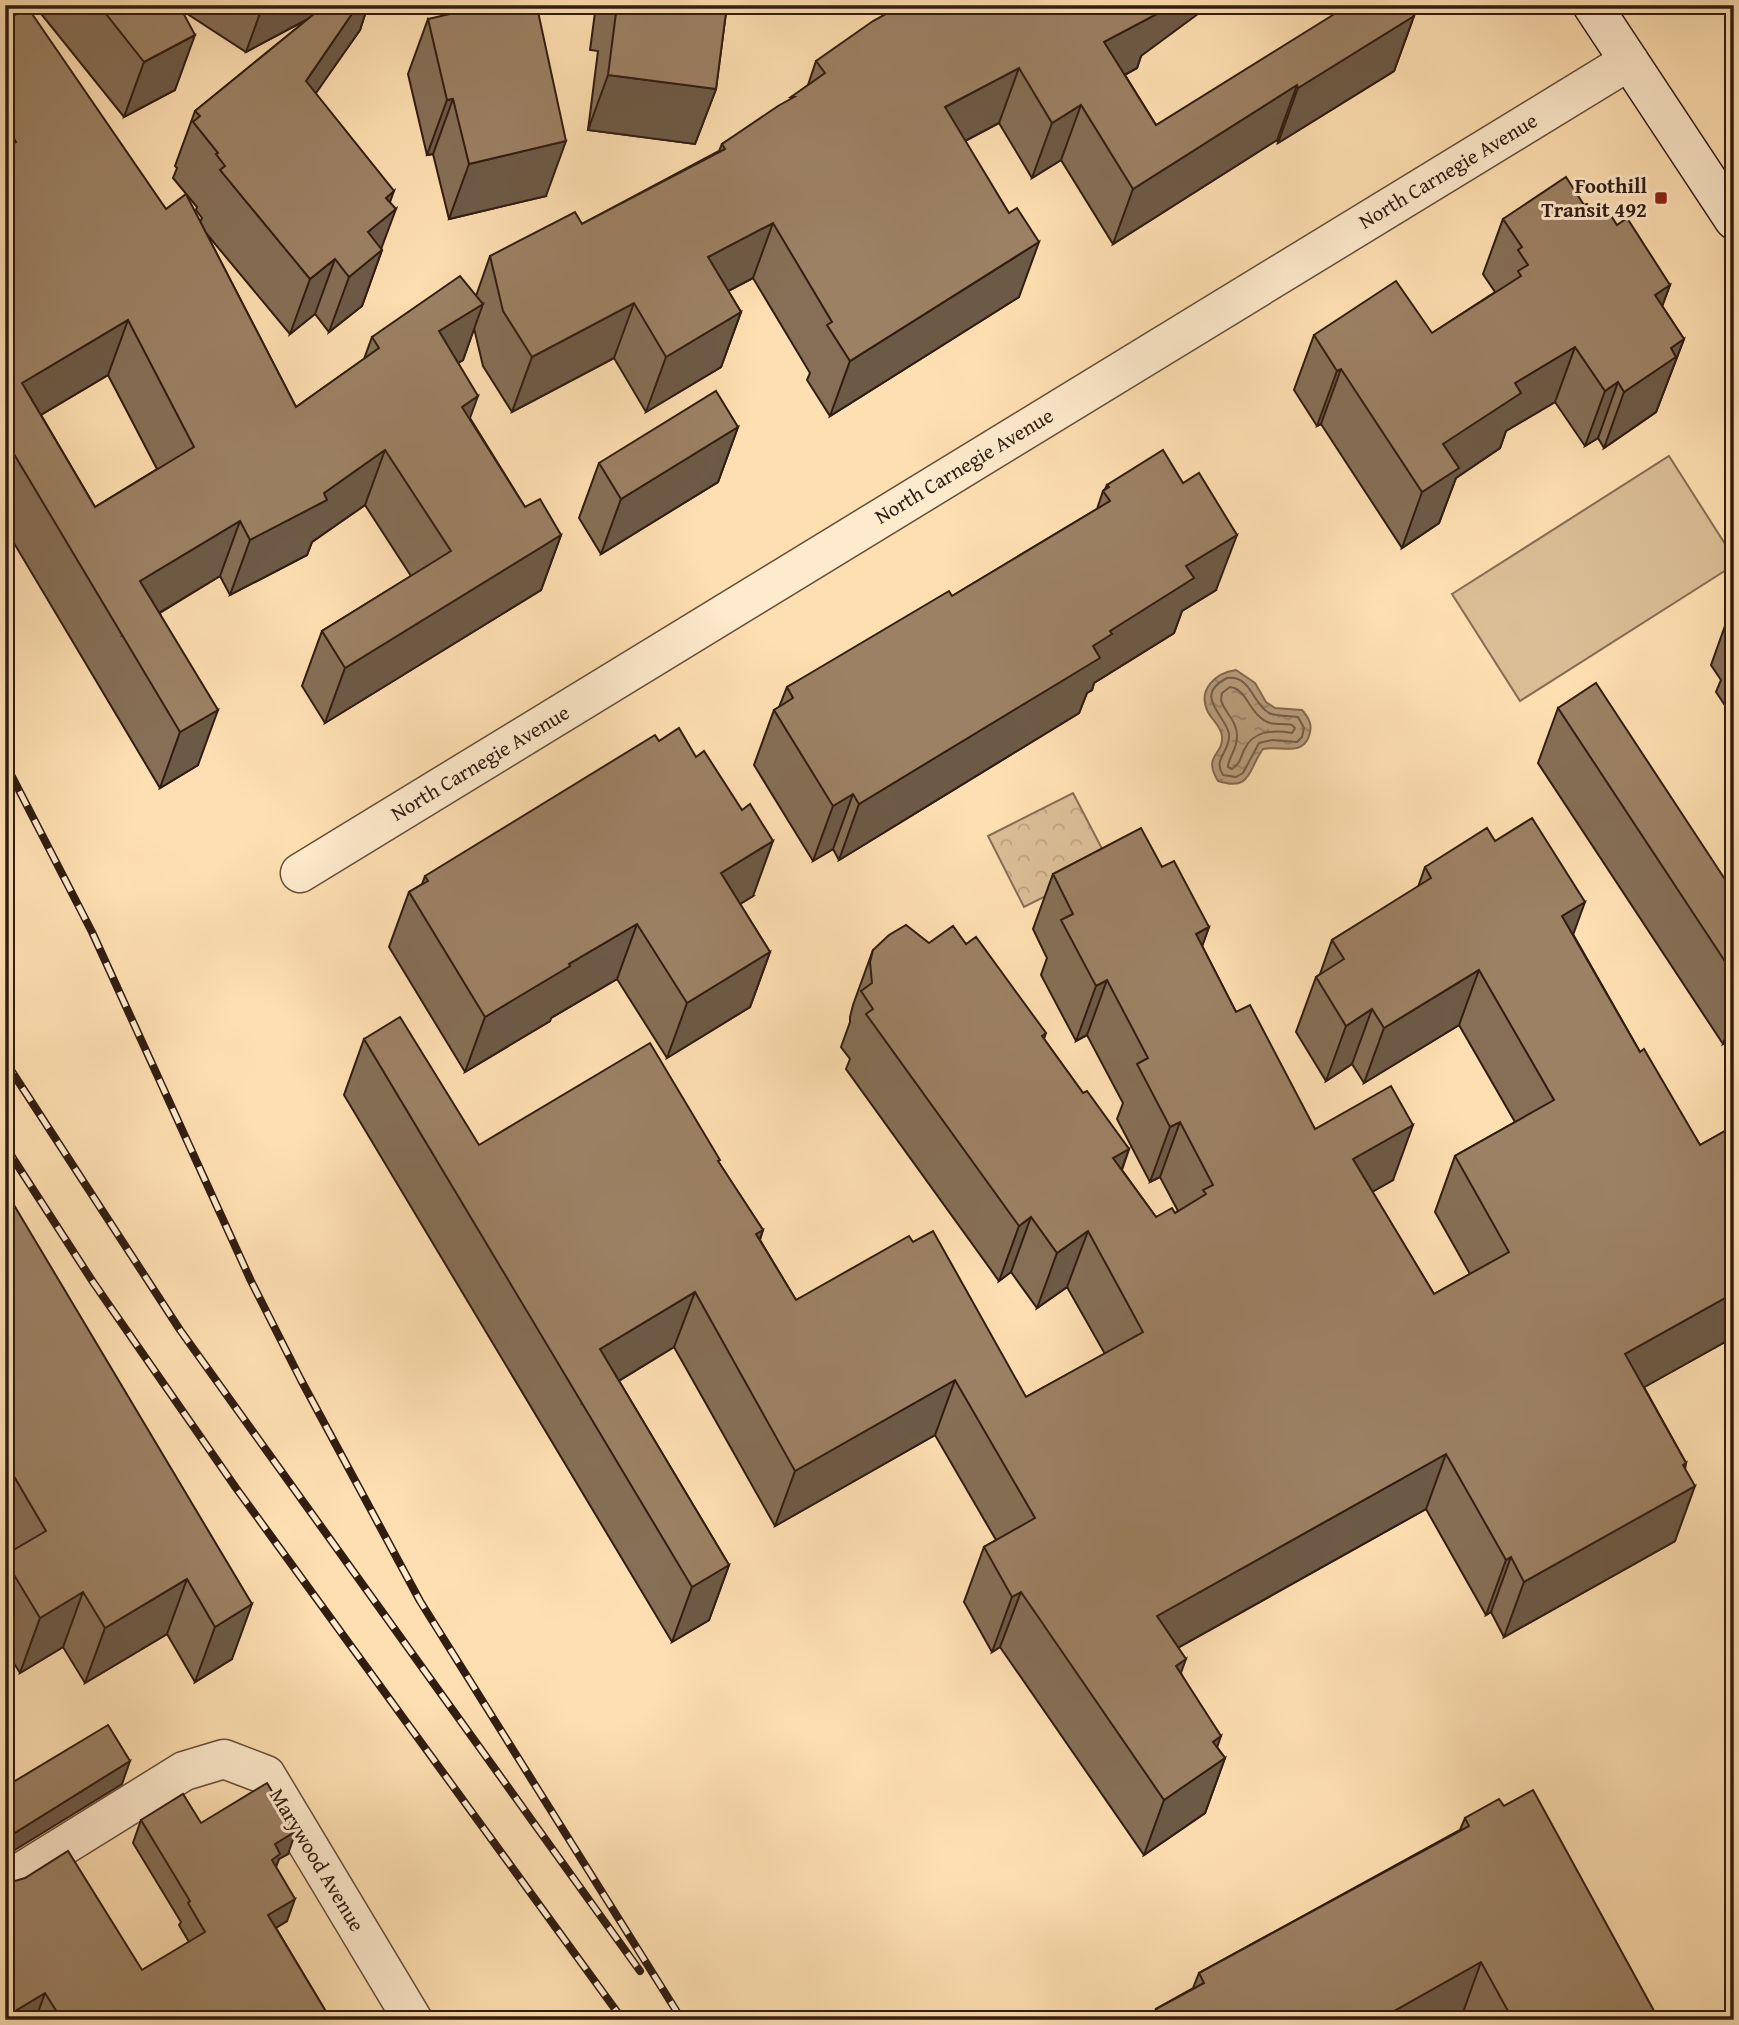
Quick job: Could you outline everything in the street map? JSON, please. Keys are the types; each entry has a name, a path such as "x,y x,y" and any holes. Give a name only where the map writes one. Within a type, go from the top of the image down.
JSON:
{"street":[{"path":"1592,5 1734,219"},
{"name":"North Carnegie Avenue","path":"300,873 1629,61"},
{"name":"Marywood Avenue","path":"5,1882 184,1771 224,1759 266,1774 413,2020"}],"green space":[{"path":"1669,456 1734,558 1734,565 1520,701 1452,594"},
{"path":"1073,793 1110,864 1024,907 988,836"}],"water":[{"path":"1236,670 1255,683 1266,702 1275,708 1302,710 1311,728 1306,742 1301,746 1290,749 1263,749 1248,777 1229,784 1218,781 1212,765 1222,743 1222,736 1208,712 1205,697 1206,690 1215,679"}],"building":[{"path":"99,5 179,5 195,35 144,62"},
{"path":"325,5 358,5 306,81 394,191 386,198 396,209 368,232 382,250 349,277 335,259 310,279 220,170 225,166 216,154 218,153 193,122 200,116 195,111"},
{"path":"489,5 537,7 566,141 469,164 453,99 447,100 428,19"},
{"path":"617,5 727,5 716,89 608,75"},
{"path":"902,5 1156,5 1153,7 1157,14 1104,42 1156,125 1349,5 1408,5 1414,16 1298,88 1297,85 1133,189 1081,105 1052,123 1019,68 945,107 1009,213 1017,208 1039,242 850,361 827,325 832,322 773,223 708,257 741,312 666,357 634,303 532,357 503,311 490,256 575,212 582,224 725,149 722,144 794,97 791,97 825,73 816,61 873,21"},
{"path":"28,8 166,209 186,194 296,407 379,348 372,337 460,276 483,304 439,331 478,396 462,407 525,507 540,499 561,535 345,668 322,631 451,551 385,450 324,493 327,500 250,540 240,521 140,581 218,710 180,732 5,439 5,148 16,142 5,122 5,20","holes":["128,320 194,447 95,507 22,383"]},
{"path":"1566,177 1584,205 1587,204 1598,218 1608,211 1617,225 1627,218 1670,285 1655,295 1684,339 1671,348 1676,357 1624,392 1618,382 1605,391 1575,347 1515,383 1521,393 1443,444 1459,468 1422,492 1341,369 1337,371 1314,335 1396,281 1432,333 1521,276 1518,271 1528,265 1518,250 1522,247 1503,219"},
{"path":"716,391 738,427 621,499 599,463"},
{"path":"1163,450 1183,483 1199,473 1237,535 1186,566 1194,578 1110,631 1112,634 1093,646 1100,658 859,804 853,794 833,806 774,710 793,698 787,687 949,591 952,596 1110,501 1103,491 1109,487 1107,485"},
{"path":"1596,683 1734,893 1734,975 1558,708"},
{"path":"679,728 696,757 704,751 742,810 750,804 773,841 721,873 770,952 687,1003 637,924 485,1017 409,892 428,881 425,876 655,735 659,741"},
{"path":"1532,818 1585,902 1562,916 1640,1052 1644,1049 1700,1145 1734,1126 1734,1293 1625,1354 1686,1463 1683,1465 1695,1486 1524,1582 1511,1557 1506,1560 1446,1454 1157,1616 1186,1659 1176,1666 1221,1736 1213,1742 1225,1758 1164,1800 1021,1592 1012,1597 984,1547 1035,1518 955,1380 795,1471 695,1292 600,1349 729,1565 692,1587 364,1039 400,1017 479,1145 650,1043 720,1160 718,1161 763,1230 756,1234 796,1300 909,1236 913,1242 933,1231 1026,1397 1143,1332 1088,1231 1057,1253 1031,1217 1019,1226 866,1014 873,1009 861,991 872,983 870,962 873,950 889,935 906,925 929,943 953,926 966,944 976,937 1046,1033 1042,1036 1083,1093 1087,1091 1129,1149 1113,1158 1156,1217 1172,1208 1175,1213 1206,1194 1203,1190 1213,1185 1180,1122 1170,1127 1137,1064 1148,1058 1107,980 1096,986 1061,920 1073,914 1053,874 1141,828 1162,867 1174,861 1209,927 1196,934 1236,1012 1250,1005 1315,1129 1391,1086 1413,1125 1353,1159 1434,1294 1509,1252 1455,1156 1554,1100 1479,970 1384,1028 1372,1009 1346,1026 1316,977 1344,959 1332,940 1431,878 1425,867 1487,828 1495,841"},
{"path":"5,1190 252,1604 215,1627 187,1579 105,1628 83,1592 40,1618 5,1560 5,1555 46,1531 5,1461"},
{"path":"108,1725 130,1761 5,1839 5,1787"},
{"path":"267,1783 296,1831 275,1844 280,1854 272,1860 295,1899 268,1915 331,2020 98,2020 96,2017 92,2020 62,2020 45,1993 5,2017 5,1879 15,1881 25,1878 68,1851 142,1970 205,1932 188,1903 190,1901 141,1820 183,1794 201,1823"},
{"path":"1533,1790 1659,2020 1513,2020 1481,1962 1378,2020 1159,2020 1161,2018 1156,2009 1204,1983 1199,1973 1469,1826 1465,1818 1499,1799 1504,1806"}],"railway":[{"path":"5,763 92,932 251,1281 420,1601 682,2020"},
{"path":"5,1061 180,1330 640,1971"},
{"path":"5,1146 93,1282 236,1488 623,2020"}],"place":[{"name":"Foothill Transit 492","path":"1661,198"}]}
